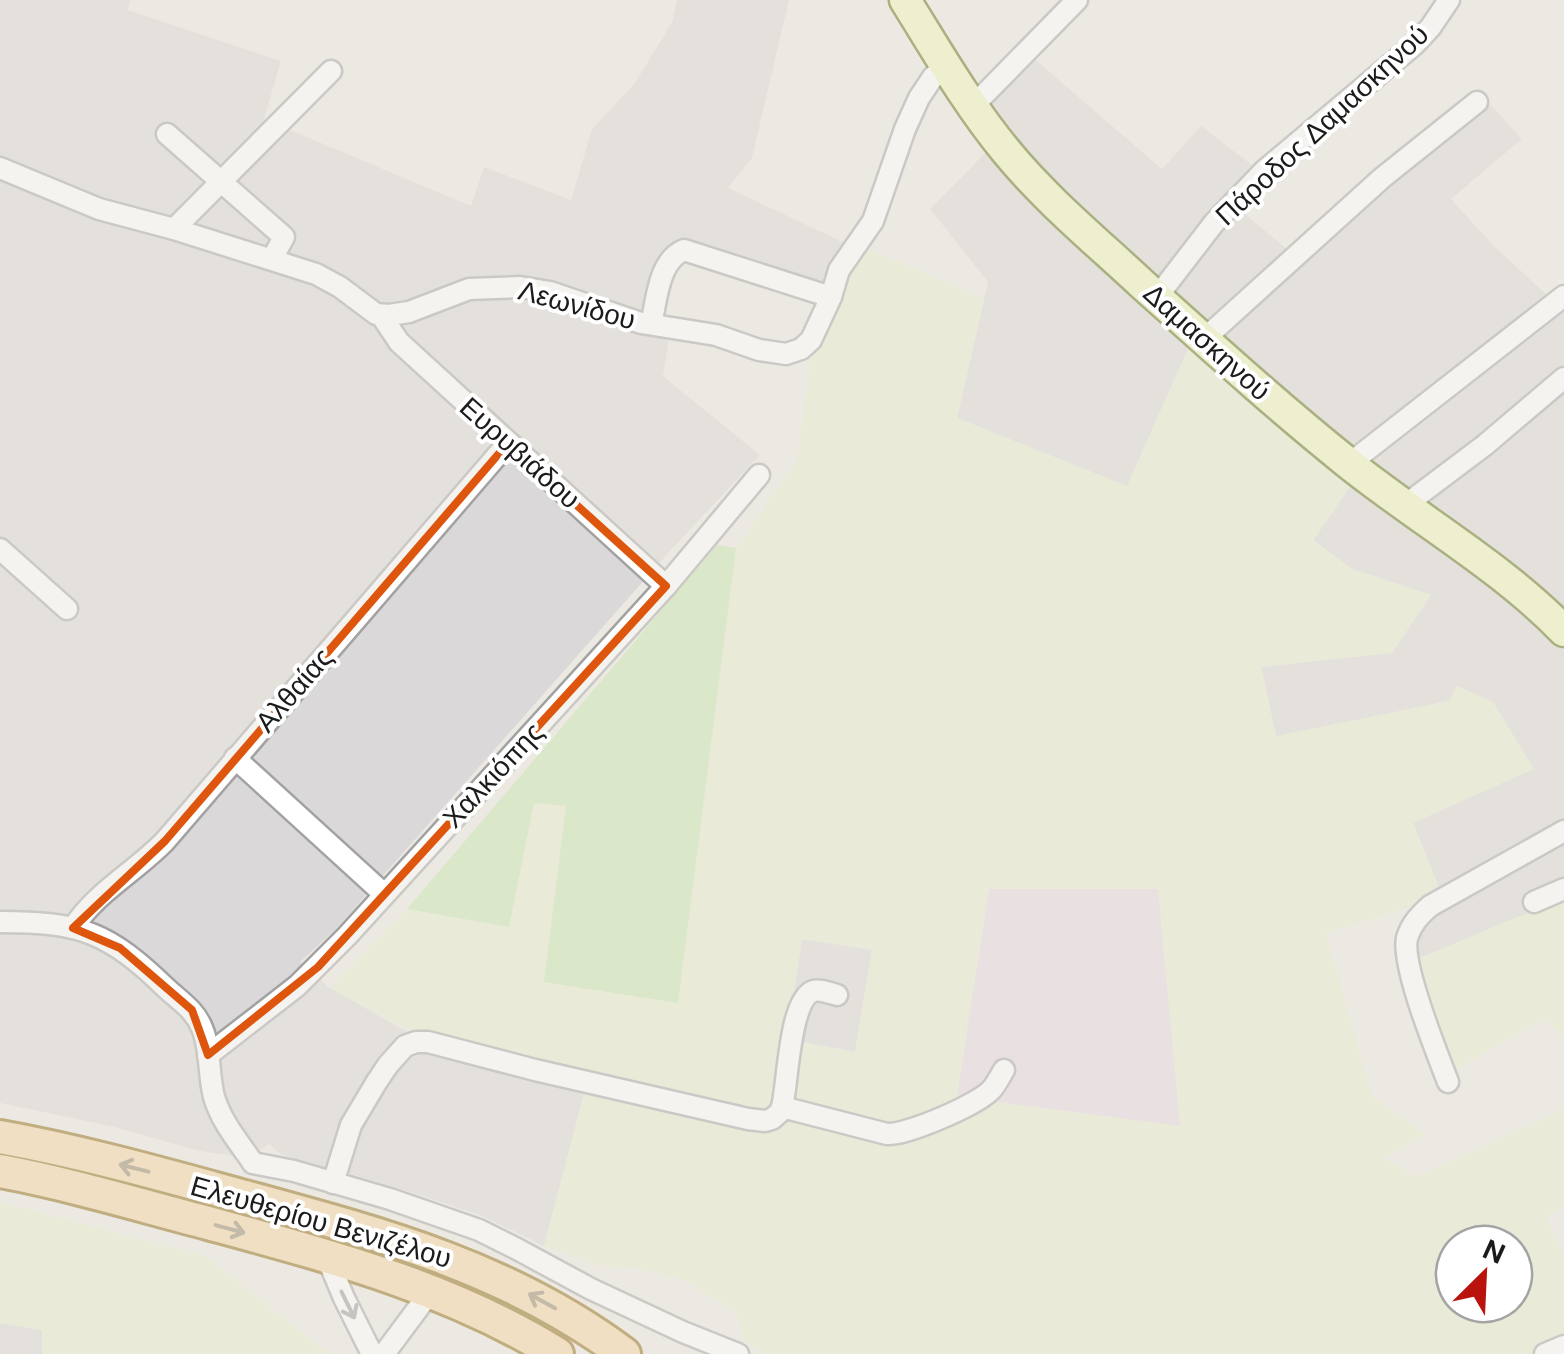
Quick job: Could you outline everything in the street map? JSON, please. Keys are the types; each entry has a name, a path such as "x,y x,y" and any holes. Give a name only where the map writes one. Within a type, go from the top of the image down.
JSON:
{"main road":[{"name":"Δαμασκηνού","path":"905,0 973,106 1031,179 1259,390 1349,464 1514,586 1564,631"},
{"name":"Ελευθερίου Βενιζέλου","path":"0,1136 97,1158 402,1241 522,1290 624,1354"},
{"name":"Ελευθερίου Βενιζέλου","path":"0,1171 326,1255 432,1290 481,1311 557,1354"}],"street":[{"path":"973,106 1077,0"},
{"name":"Πάροδος Δαμασκηνού","path":"1157,297 1214,223 1265,170 1415,44 1448,0"},
{"name":"Λεωνίδου","path":"381,315 408,312 469,289 508,286 550,292 608,314 716,335 760,350 786,354 801,349 808,344 831,297 841,267 873,221 919,98 946,65"},
{"path":"174,229 332,71"},
{"path":"1203,340 1367,192 1477,102"},
{"path":"167,134 284,237 272,259"},
{"path":"0,168 99,209 272,259 328,280 371,312 381,315"},
{"path":"651,324 664,272 672,255 684,250 831,297"},
{"path":"1349,464 1564,296"},
{"name":"Ευρυβιάδου","path":"381,315 399,342 666,586"},
{"path":"1404,506 1564,378"},
{"name":"Αλθαίας","path":"72,928 92,902 150,857 508,443"},
{"name":"Χαλκιόπης","path":"208,1055 308,976 347,936 666,586 758,475"},
{"path":"0,549 67,608"},
{"path":"235,758 384,894"},
{"path":"1448,1082 1408,957 1410,930 1430,906 1564,831"},
{"path":"1534,902 1564,889"},
{"path":"0,922 72,928 95,934 120,948 192,1010 203,1030 222,1118 253,1163 254,1200"},
{"path":"333,1183 351,1125 376,1083 405,1046 428,1042 758,1121 772,1119 782,1107 800,1006 813,991 836,995"},
{"path":"782,1107 898,1134 978,1100 990,1092 1004,1070"},
{"path":"253,1163 333,1183 479,1230 590,1289 738,1354"},
{"path":"326,1255 372,1354"},
{"path":"384,1354 432,1290"},
{"path":"1545,1354 1564,1346"}],"highlighted area":[{"path":"508,443 666,586 318,967 208,1055 192,1010 120,948 73,928 165,841"}],"shaded area":[{"path":"0,0 130,0 128,10 281,61 264,119 471,206 484,167 571,200 592,129 635,83 672,22 677,0 789,0 752,158 728,188 845,243 827,282 817,285 682,243 662,253 643,327 670,332 663,376 760,455 669,552 335,930 300,962 330,988 406,1031 402,1039 586,1088 544,1246 480,1215 280,1154 269,1144 249,1158 200,1151 110,1126 0,1103"},
{"path":"1031,56 1162,169 1201,126 1256,168 1226,198 1299,259 1486,100 1522,139 1451,199 1494,246 1559,306 1564,301 1564,607 1385,477 1307,414 1087,216 1029,156 986,102"},
{"path":"989,149 1063,228 1189,347 1127,487 957,418 988,282 930,209"},
{"path":"1353,482 1531,617 1564,651 1564,821 1441,892 1413,823 1449,701 1276,737 1261,666 1392,653 1430,595 1352,569 1313,540"},
{"path":"1564,839 1564,882 1527,899 1531,912 1417,959 1413,939 1425,919"},
{"path":"1158,888 1181,1126 956,1097 989,889"},
{"path":"802,938 872,950 855,1052 787,1039"},
{"path":"0,1323 42,1330 42,1354 0,1354"}],"green space":[{"path":"865,247 984,299 957,418 1127,486 1189,347 1353,482 1313,541 1352,569 1431,595 1392,653 1261,667 1276,736 1449,701 1457,686 1493,702 1534,769 1413,823 1441,892 1404,909 1326,933 1372,1096 1426,1135 1385,1158 1416,1177 1564,1109 1564,1207 1546,1217 1564,1256 1564,1341 1531,1354 763,1354 743,1338 736,1311 682,1279 597,1265 544,1246 584,1093 743,1131 768,1129 789,1118 894,1144 896,1132 787,1102 796,1041 855,1052 872,950 802,939 787,1039 770,1115 424,1038 330,988 407,909 509,927 534,802 567,806 678,1003 736,548 797,460 811,359 845,269","holes":["989,889 1158,889 1180,1126 957,1097"]},
{"path":"717,545 736,548 678,1003 544,982 566,806 534,803 509,927 407,909"},
{"path":"1564,898 1564,1036 1543,1020 1451,1072 1417,959"},
{"path":"0,1202 206,1256 329,1354 42,1354 42,1330 0,1323"}]}
